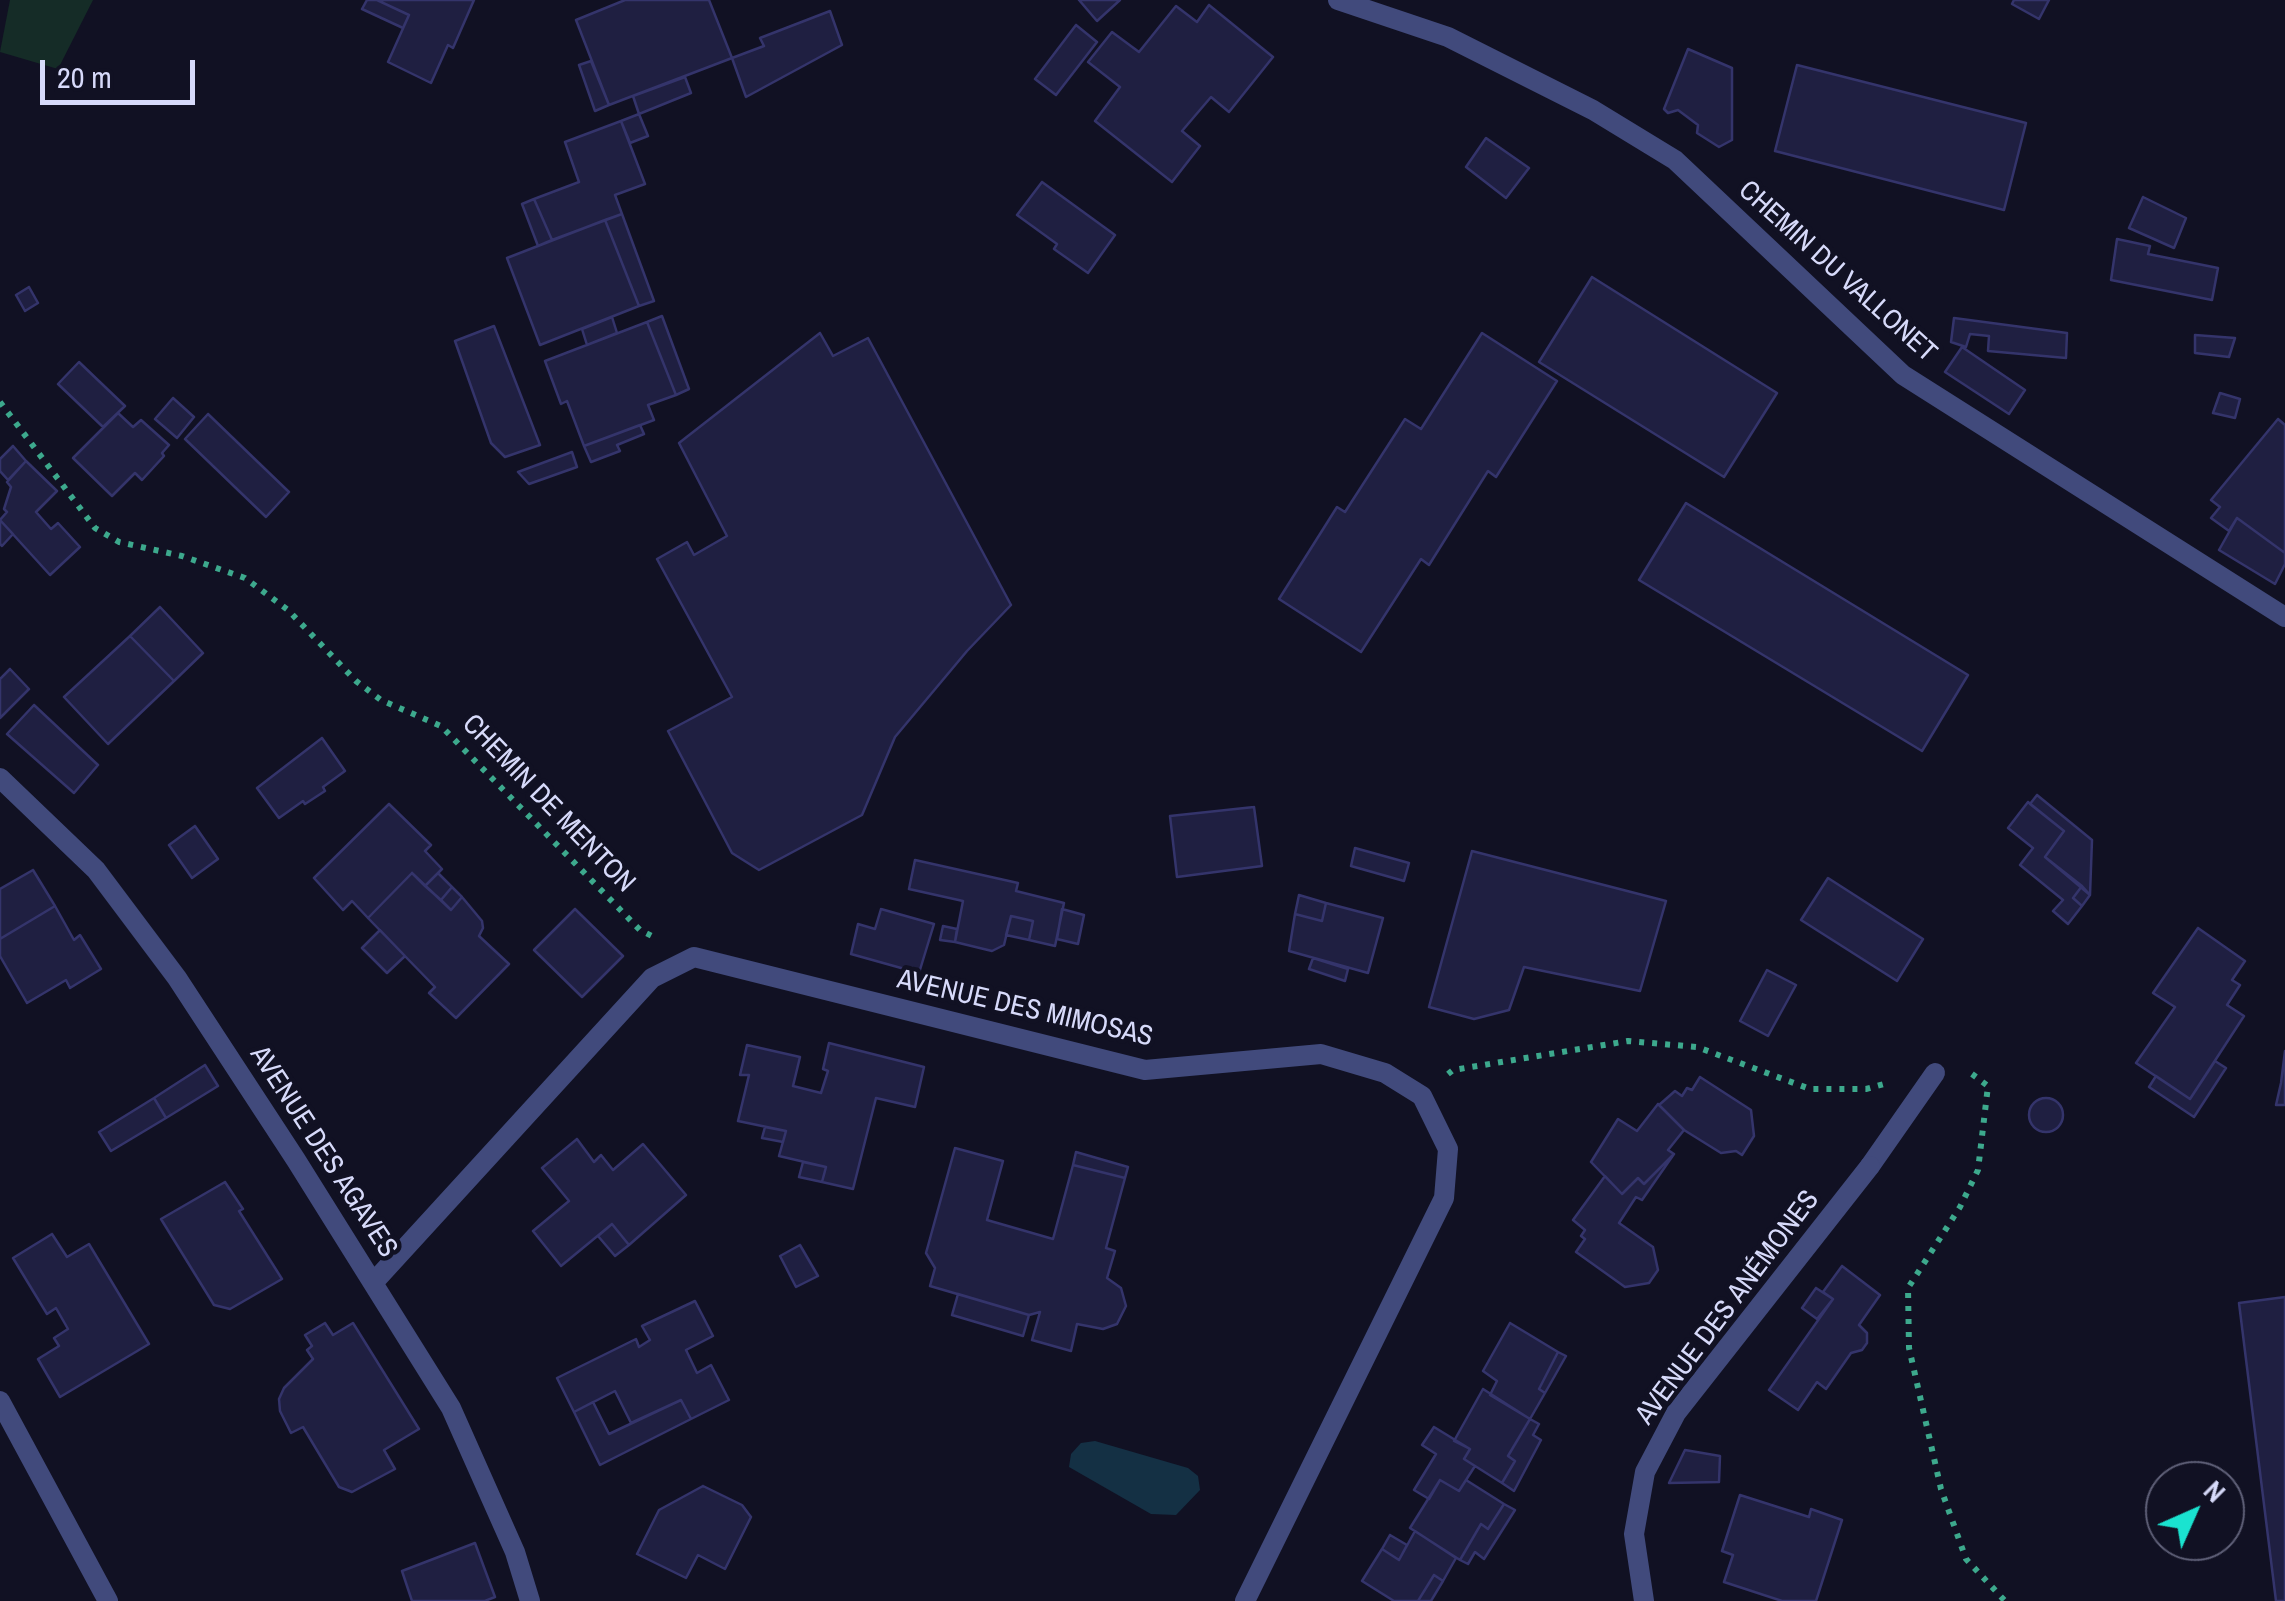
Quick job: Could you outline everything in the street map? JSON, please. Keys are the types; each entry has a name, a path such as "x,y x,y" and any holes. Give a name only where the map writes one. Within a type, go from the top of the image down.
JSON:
{"street":[{"name":"CHEMIN DU VALLONET","path":"1338,0 1448,38 1593,110 1675,160 1903,374 2285,616"},
{"name":"AVENUE DES AGAVES","path":"0,778 96,870 177,978 451,1408 514,1552 530,1601"},
{"name":"AVENUE DES MIMOSAS","path":"694,957 1145,1070 1321,1054 1385,1073 1422,1096"},
{"path":"373,1283 652,978 694,957"},
{"name":"AVENUE DES ANÉMONES","path":"1644,1601 1634,1534 1645,1472 1676,1413 1870,1166 1935,1072"},
{"path":"1245,1601 1444,1198 1448,1149 1422,1096"},
{"path":"0,1401 108,1601"}],"path":[{"name":"CHEMIN DE MENTON","path":"0,402 95,528 119,542 182,556 244,578 288,610 356,681 381,700 441,726 640,930 694,957"},
{"path":"1422,1096 1453,1070 1628,1041 1697,1047 1810,1089 1866,1089 1961,1066 1988,1086 1978,1170 1960,1207 1908,1288 1909,1348 1941,1490 1966,1559 2006,1601"}],"green space":[{"path":"10,0 93,0 58,69 0,52"}],"water":[{"path":"1095,1441 1188,1468 1198,1476 1200,1490 1176,1515 1151,1514 1069,1467 1071,1454 1081,1443"}],"building":[{"path":"367,0 377,0 409,15 403,28 362,9"},
{"path":"377,0 474,0 453,48 448,45 431,83 388,62 409,15"},
{"path":"625,0 709,0 732,58 609,105 576,20"},
{"path":"1079,0 1120,0 1097,21"},
{"path":"2014,0 2049,0 2039,19 2012,4"},
{"path":"1209,5 1273,57 1229,112 1211,97 1182,131 1200,146 1172,182 1095,121 1120,87 1088,62 1112,32 1139,52 1176,6 1197,22"},
{"path":"830,11 842,45 746,97 732,58 764,46 760,38"},
{"path":"1076,25 1097,42 1056,95 1035,79"},
{"path":"1688,49 1732,68 1732,140 1719,147 1697,133 1698,125 1678,110 1668,113 1664,109"},
{"path":"591,61 609,105 595,111 579,65"},
{"path":"1797,65 2026,123 2004,210 1775,151"},
{"path":"685,77 691,93 639,114 633,96"},
{"path":"639,114 648,136 630,143 621,121"},
{"path":"621,121 645,184 615,195 622,214 552,240 534,199 579,182 565,142"},
{"path":"1486,138 1529,168 1506,198 1466,167"},
{"path":"1042,182 1115,235 1088,273 1017,215"},
{"path":"2143,197 2186,218 2174,248 2129,228"},
{"path":"534,199 552,240 538,246 522,204"},
{"path":"622,214 654,301 639,306 605,220"},
{"path":"605,220 639,306 540,345 507,258"},
{"path":"2117,239 2150,246 2148,254 2218,268 2212,300 2111,280"},
{"path":"1592,277 1777,393 1724,477 1539,362"},
{"path":"29,287 38,303 25,311 16,295"},
{"path":"662,316 689,389 676,395 647,322"},
{"path":"612,317 617,333 587,345 582,329"},
{"path":"1954,318 2067,333 2066,358 1988,351 1989,336 1970,334 1966,347 1951,342"},
{"path":"647,322 676,395 648,405 654,420 584,446 567,401 561,404 545,361"},
{"path":"494,326 540,445 505,457 491,443 455,341"},
{"path":"820,333 833,356 868,338 1011,605 895,737 862,815 759,870 732,853 668,731 732,697 657,559 687,542 694,555 727,536 679,443"},
{"path":"1482,333 1557,381 1496,477 1488,471 1429,565 1421,559 1361,652 1279,599 1337,507 1345,512 1405,419 1421,429"},
{"path":"2195,335 2235,338 2229,357 2195,353"},
{"path":"1962,347 2025,390 2009,414 1945,372"},
{"path":"79,362 125,406 103,427 58,384"},
{"path":"2220,393 2240,399 2235,418 2213,413"},
{"path":"173,398 194,417 177,438 155,419"},
{"path":"118,413 133,427 141,420 169,445 142,480 135,473 112,496 73,458"},
{"path":"208,414 289,492 266,517 185,439"},
{"path":"2278,419 2285,425 2285,553 2237,518 2229,531 2211,518 2220,507 2211,500"},
{"path":"640,425 644,434 617,445 620,451 591,462 584,446"},
{"path":"13,446 26,461 8,480 0,471 0,459"},
{"path":"572,452 577,467 529,484 518,472"},
{"path":"26,461 57,491 36,512 51,529 58,523 80,547 50,575 0,520 7,512 4,509 11,487 7,482"},
{"path":"1686,503 1968,675 1922,751 1639,580"},
{"path":"2237,518 2285,553 2285,564 2275,584 2219,550"},
{"path":"0,520 13,534 2,546 0,544"},
{"path":"160,607 203,653 174,681 130,636"},
{"path":"130,636 174,681 108,744 64,697"},
{"path":"10,669 29,689 0,718 0,679"},
{"path":"34,705 98,765 74,793 7,734"},
{"path":"322,738 345,771 323,787 325,791 279,818 257,788"},
{"path":"2037,795 2092,840 2090,895 2045,857 2064,831 2030,804"},
{"path":"2028,802 2064,831 2045,857 2082,886 2073,898 2082,906 2068,924 2053,911 2063,900 2020,865 2033,848 2008,828"},
{"path":"389,804 431,845 425,851 442,869 425,886 412,873 368,918 352,901 343,910 314,878"},
{"path":"1254,807 1262,866 1177,877 1170,816"},
{"path":"195,826 218,859 192,878 169,845"},
{"path":"1355,848 1409,863 1404,881 1351,866"},
{"path":"1472,851 1666,901 1640,991 1524,967 1509,1010 1474,1019 1429,1007"},
{"path":"915,860 1018,883 1016,891 1064,903 1055,946 1029,940 1033,921 1011,916 1004,945 992,951 955,942 963,901 909,889"},
{"path":"33,870 55,906 0,939 0,889"},
{"path":"412,873 451,910 462,897 482,921 479,936 509,964 456,1018 429,993 435,987 368,918"},
{"path":"438,873 452,887 441,900 425,886"},
{"path":"1828,878 1923,939 1897,981 1801,920"},
{"path":"2082,886 2090,895 2082,906 2073,898"},
{"path":"452,887 462,897 451,910 441,900"},
{"path":"1299,895 1326,903 1322,921 1295,914"},
{"path":"1326,903 1383,918 1368,973 1289,951 1295,914 1322,921"},
{"path":"55,906 74,940 80,935 101,969 70,988 66,980 27,1003 0,956 0,939"},
{"path":"575,909 623,956 582,997 534,950"},
{"path":"881,909 934,924 919,973 851,954 858,924 875,929"},
{"path":"1062,909 1084,915 1078,944 1057,939"},
{"path":"1011,916 1033,921 1029,940 1006,935"},
{"path":"943,926 957,929 955,942 940,940"},
{"path":"2198,928 2245,961 2232,980 2240,985 2227,1005 2244,1016 2190,1099 2136,1063 2175,1007 2153,993"},
{"path":"380,930 405,956 387,973 362,948"},
{"path":"1313,958 1348,969 1345,981 1309,969"},
{"path":"1767,970 1796,985 1768,1036 1740,1021"},
{"path":"829,1043 924,1067 915,1107 876,1098 853,1189 822,1182 826,1167 779,1156 786,1131 738,1121 749,1075 740,1075 747,1045 800,1057 793,1086 821,1093 828,1071 823,1069"},
{"path":"2285,1051 2285,1105 2276,1105 2281,1083"},
{"path":"2215,1061 2226,1068 2194,1117 2149,1087 2156,1076 2190,1099"},
{"path":"205,1065 218,1086 166,1118 154,1098"},
{"path":"1700,1077 1751,1110 1754,1136 1742,1155 1736,1151 1721,1153 1684,1130 1659,1105 1675,1091 1682,1096 1687,1088 1692,1090"},
{"path":"154,1098 166,1118 111,1151 99,1132"},
{"path":"2046,1098 2058,1103 2063,1115 2058,1127 2046,1132 2034,1127 2029,1115 2034,1103"},
{"path":"1658,1104 1684,1130 1668,1150 1674,1154 1644,1184 1638,1178 1622,1194 1591,1162 1618,1119 1637,1131"},
{"path":"765,1127 786,1131 783,1142 762,1138"},
{"path":"577,1139 594,1162 601,1155 613,1170 643,1144 686,1195 629,1245 612,1224 561,1266 533,1231 569,1201 542,1168"},
{"path":"955,1148 1003,1161 987,1220 1053,1239 1073,1165 1125,1178 1106,1248 1115,1251 1107,1278 1121,1288 1126,1306 1117,1324 1103,1329 1077,1324 1071,1351 1032,1340 1040,1312 1029,1315 930,1286 935,1268 926,1253"},
{"path":"1076,1152 1128,1167 1125,1178 1073,1165"},
{"path":"1674,1154 1642,1200 1636,1197 1619,1223 1653,1247 1658,1270 1649,1283 1625,1287 1576,1252 1585,1239 1581,1236 1585,1230 1573,1220 1605,1176 1622,1194 1638,1178 1644,1184"},
{"path":"803,1162 826,1167 822,1182 799,1177"},
{"path":"225,1182 282,1279 230,1309 214,1305 161,1219"},
{"path":"612,1224 629,1245 615,1256 598,1236"},
{"path":"52,1234 67,1257 89,1244 149,1344 60,1397 38,1359 59,1346 54,1338 68,1329 56,1308 47,1314 13,1258"},
{"path":"800,1245 818,1276 796,1287 780,1256"},
{"path":"1842,1266 1880,1295 1859,1325 1867,1333 1867,1343 1862,1350 1851,1353 1826,1389 1817,1382 1798,1410 1769,1390 1833,1299 1823,1292"},
{"path":"1816,1288 1833,1299 1817,1319 1802,1308"},
{"path":"958,1294 1029,1315 1023,1336 952,1315"},
{"path":"2285,1297 2285,1601 2276,1601 2239,1303"},
{"path":"695,1301 713,1336 686,1350 697,1373 711,1365 729,1400 691,1419 681,1400 631,1423 615,1391 574,1412 557,1378 636,1339 639,1347 650,1340 642,1326"},
{"path":"325,1323 333,1335 353,1323 419,1429 384,1450 395,1469 352,1492 339,1487 303,1427 291,1433 280,1411 279,1399 284,1388 313,1359 307,1350 312,1346 305,1335"},
{"path":"1510,1323 1558,1352 1539,1389 1545,1393 1530,1419 1490,1395 1497,1381 1483,1371"},
{"path":"1558,1352 1566,1356 1545,1393 1539,1389"},
{"path":"1483,1389 1530,1419 1508,1456 1515,1461 1502,1483 1464,1459 1470,1449 1454,1441"},
{"path":"681,1400 691,1419 600,1465 574,1412 593,1402 609,1434"},
{"path":"1530,1419 1539,1424 1533,1435 1541,1440 1514,1491 1502,1483 1515,1461 1508,1456"},
{"path":"1434,1427 1470,1449 1464,1459 1475,1466 1459,1491 1440,1480 1429,1499 1414,1490 1436,1454 1422,1445"},
{"path":"1685,1450 1720,1456 1719,1482 1669,1483"},
{"path":"1440,1480 1459,1491 1466,1480 1504,1504 1488,1529 1481,1524 1460,1560 1410,1528"},
{"path":"703,1486 742,1505 751,1517 725,1569 698,1555 686,1578 637,1554 659,1510"},
{"path":"1740,1495 1809,1517 1811,1509 1842,1520 1816,1601 1782,1601 1724,1582 1733,1555 1722,1551"},
{"path":"1504,1504 1515,1510 1484,1559 1475,1552 1468,1564 1460,1560 1481,1524 1488,1529"},
{"path":"1415,1531 1456,1558 1443,1581 1434,1575 1418,1601 1394,1601 1362,1581 1382,1549 1399,1560"},
{"path":"1390,1535 1407,1545 1399,1560 1382,1549"},
{"path":"475,1543 495,1597 485,1601 412,1601 402,1571"},
{"path":"1434,1575 1443,1581 1431,1601 1418,1601"}]}
